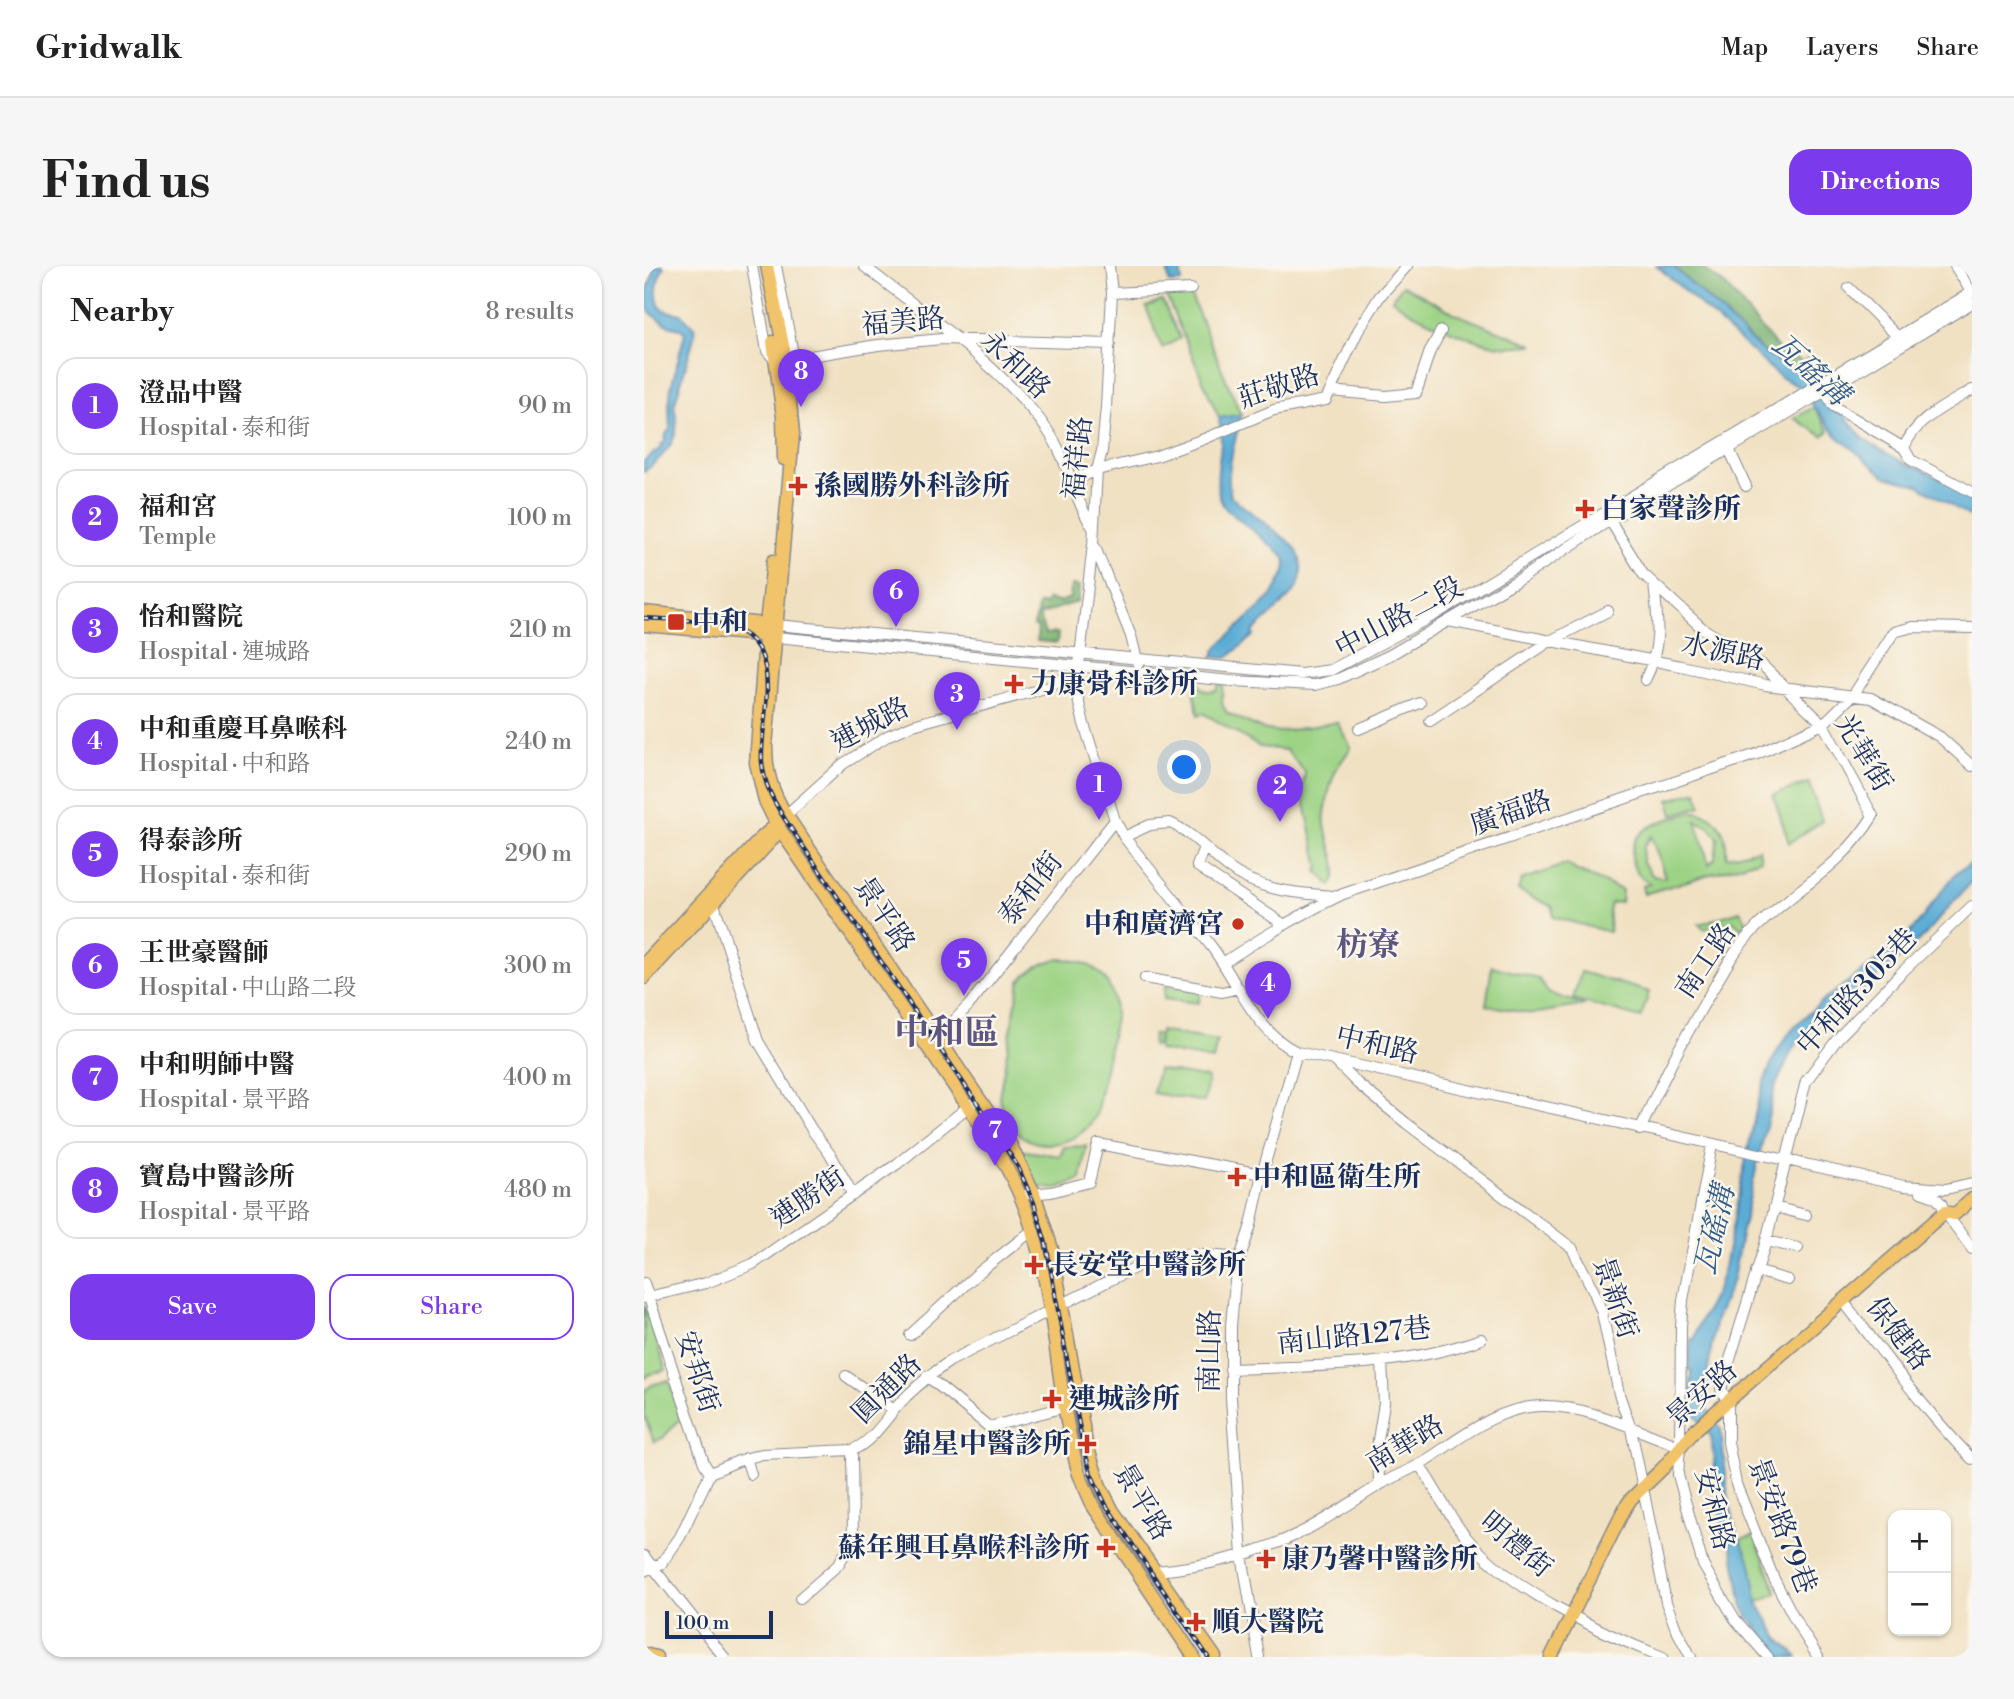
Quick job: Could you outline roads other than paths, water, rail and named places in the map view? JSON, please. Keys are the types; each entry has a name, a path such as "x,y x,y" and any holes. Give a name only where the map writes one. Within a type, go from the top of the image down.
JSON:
{"main road":[{"path":"758,266 780,354"},
{"path":"767,266 780,354"},
{"name":"景平路","path":"780,354 793,434 756,763 765,801 782,820 933,1043 979,1098 1010,1144 1049,1312 1075,1461 1093,1506 1194,1657"},
{"name":"中山路二段","path":"644,612 771,630"},
{"name":"中山路二段","path":"644,625 771,630"},
{"name":"連城路","path":"644,978 774,837 782,820"},
{"name":"連城路","path":"644,964 762,837 782,820"},
{"name":"景平路","path":"933,1043 967,1107 996,1148 1052,1249 1091,1465 1113,1511 1215,1657"},
{"path":"1944,1212 1955,1214 1972,1199"},
{"name":"景安路","path":"1550,1657 1631,1499 1663,1468 1696,1429 1944,1212"},
{"path":"644,1654 656,1657"}],"street":[{"name":"景平路","path":"752,266 768,351 780,354 792,349 776,266"},
{"name":"永和路","path":"864,266 956,339 1002,379 1035,413 1061,452 1085,515 1094,529"},
{"name":"福祥路","path":"1079,660 1093,544 1097,470 1103,440 1110,344 1109,266"},
{"path":"1330,391 1358,331 1380,296 1407,266"},
{"path":"1789,407 1972,293 1955,266"},
{"path":"1849,288 1898,337"},
{"path":"1111,292 1191,289"},
{"path":"1822,386 1972,303"},
{"name":"莊敬路","path":"1074,485 1077,479 1097,470 1157,456 1274,410 1326,400 1330,391 1385,396 1416,393 1430,352 1441,331"},
{"name":"福美路","path":"780,354 956,339 1110,344"},
{"path":"1822,386 1833,405 1904,448 1907,456 1919,466 1972,492"},
{"path":"1904,448 1914,430 1926,419 1972,390"},
{"name":"中山路二段","path":"1079,660 1142,673 1315,685 1338,679 1390,655 1523,577 1607,515 1729,449 1789,407"},
{"name":"中山路二段","path":"771,630 1079,660 1137,660 1301,674 1331,670 1436,614 1789,407"},
{"path":"1729,449 1745,486"},
{"name":"光華街","path":"1607,515 1643,574 1702,628 1761,664 1823,724 1874,816"},
{"path":"1093,544 1131,636 1142,673"},
{"path":"1645,680 1655,661 1658,618 1654,584"},
{"path":"1430,721 1550,641 1608,611"},
{"name":"水源路","path":"1448,621 1766,685 1871,698 1940,737 1972,766"},
{"name":"廣福路","path":"1223,963 1283,923 1338,896 1757,754 1823,724 1854,694 1894,632 1913,627 1972,628"},
{"name":"連城路","path":"782,820 844,764 890,735 913,725 1049,687 1061,680 1079,660"},
{"name":"中和路","path":"1079,660 1076,695 1115,820 1124,837 1223,963 1269,1033 1281,1045 1297,1052 1869,1180 1946,1189 1972,1183"},
{"path":"1359,729 1420,703"},
{"name":"南工路","path":"1640,1130 1673,1057 1736,950 1777,908 1839,860 1862,835 1874,816"},
{"name":"泰和街","path":"933,1043 1026,935 1115,820"},
{"path":"1124,837 1150,825 1170,823 1227,866 1261,886 1287,892 1338,896"},
{"path":"1204,847 1197,866 1283,923"},
{"path":"714,904 758,1041 853,1195"},
{"name":"中和路305巷","path":"1756,1271 1806,1080 1838,1038 1972,906"},
{"path":"1145,978 1222,992 1239,988"},
{"name":"南山路","path":"1259,1657 1242,1555 1230,1369 1232,1313 1240,1258 1297,1052"},
{"name":"景新街","path":"1334,1060 1357,1083 1406,1123 1572,1248 1602,1313 1619,1394 1631,1429 1666,1602 1691,1657"},
{"name":"連勝街","path":"646,1298 706,1283 753,1264 897,1164 979,1098"},
{"path":"1023,1195 1051,1192 1089,1182 1098,1144 1262,1174"},
{"name":"安和路","path":"1712,1145 1682,1313 1678,1475 1703,1564 1735,1619 1768,1657"},
{"path":"1869,1180 1931,1200 1944,1212 1972,1249"},
{"name":"中和路","path":"1904,1186 1935,1197 1944,1212"},
{"path":"1774,1208 1806,1215"},
{"path":"910,1335 1032,1230"},
{"path":"1766,1241 1798,1248"},
{"name":"圓通路","path":"710,1473 762,1454 852,1450 862,1446 927,1376 950,1361 1062,1304 1159,1257 1198,1254 1240,1258"},
{"path":"1756,1271 1788,1280"},
{"name":"景安路79巷","path":"1756,1271 1721,1389 1728,1403 1728,1442 1736,1484 1774,1579 1818,1657"},
{"name":"安邦街","path":"644,1283 646,1298 704,1463 710,1473"},
{"name":"保健路","path":"1843,1301 1949,1435 1972,1459"},
{"name":"南山路127巷","path":"1230,1369 1382,1362 1456,1348 1481,1339"},
{"path":"1379,1485 1378,1440 1384,1403 1382,1362"},
{"path":"846,1376 894,1410"},
{"path":"927,1376 989,1427 1065,1407"},
{"name":"南華路","path":"1156,1571 1242,1555 1299,1533 1504,1412 1520,1407 1546,1405 1620,1421 1631,1429 1680,1446"},
{"path":"800,1598 838,1565 853,1541 852,1450"},
{"path":"746,1458 751,1475"},
{"name":"明禮街","path":"1419,1464 1459,1528 1483,1555 1513,1579 1572,1615 1663,1657"},
{"path":"648,1569 661,1564 680,1537 710,1473"},
{"path":"644,1556 648,1569 724,1657"}],"water":[{"path":"654,266 664,268 657,287 660,307 681,314 694,327 695,334 674,406 675,436 660,458 644,472 644,461 662,447 660,445 665,442 670,429 671,388 685,333 659,320 646,307 646,295 654,273 650,269"},
{"path":"1167,266 1180,266 1182,282 1169,283"},
{"path":"1657,266 1673,266 1763,352 1778,362 1816,376 1841,412 1871,444 1972,495 1972,518 1918,485 1885,476 1837,436 1798,386 1780,377"},
{"path":"1241,415 1230,467 1231,497 1292,544 1300,559 1301,577 1293,592 1252,632 1254,635 1227,658 1212,657 1218,646 1272,596 1285,572 1284,556 1221,502 1218,485 1221,442 1219,418"},
{"path":"1972,863 1972,881 1924,936 1867,986 1804,1034 1792,1050 1775,1087 1733,1279 1715,1322 1705,1392 1707,1409 1721,1429 1728,1496 1736,1531 1751,1563 1758,1603 1780,1640 1798,1657 1781,1657 1743,1607 1733,1553 1722,1523 1711,1437 1696,1416 1690,1392 1692,1370 1688,1370 1691,1339 1694,1339 1718,1287 1724,1267 1756,1110 1777,1052 1788,1035 1816,1006 1884,955 1915,927 1956,874"}],"railway":[{"path":"644,618 726,626 751,639 761,653 767,688 762,762 770,793 786,821 1018,1167 1034,1203 1046,1244 1082,1441 1091,1474 1106,1505 1208,1657"}],"place":[{"name":"寶島中醫診所","path":"801,407"},
{"name":"孫國勝外科診所","path":"798,486"},
{"name":"白家聲診所","path":"1585,509"},
{"name":"中和","path":"676,622"},
{"name":"王世豪醫師","path":"896,627"},
{"name":"力康骨科診所","path":"1014,684"},
{"name":"怡和醫院","path":"957,730"},
{"name":"澄品中醫","path":"1099,820"},
{"name":"福和宮","path":"1280,822"},
{"name":"中和廣濟宮","path":"1238,924"},
{"name":"得泰診所","path":"964,996"},
{"name":"中和重慶耳鼻喉科","path":"1268,1019"},
{"name":"中和明師中醫","path":"995,1166"},
{"name":"中和區衛生所","path":"1237,1177"},
{"name":"長安堂中醫診所","path":"1034,1265"},
{"name":"連城診所","path":"1052,1399"},
{"name":"錦星中醫診所","path":"1087,1444"},
{"name":"蘇年興耳鼻喉科診所","path":"1106,1548"},
{"name":"康乃馨中醫診所","path":"1266,1559"},
{"name":"順大醫院","path":"1196,1622"}],"district":[{"name":"枋寮","path":"1368,945"},
{"name":"中和區","path":"947,1033"}],"water label":[{"name":"瓦磘溝","path":"1810,370"},
{"name":"瓦磘溝","path":"1715,1230"}]}
